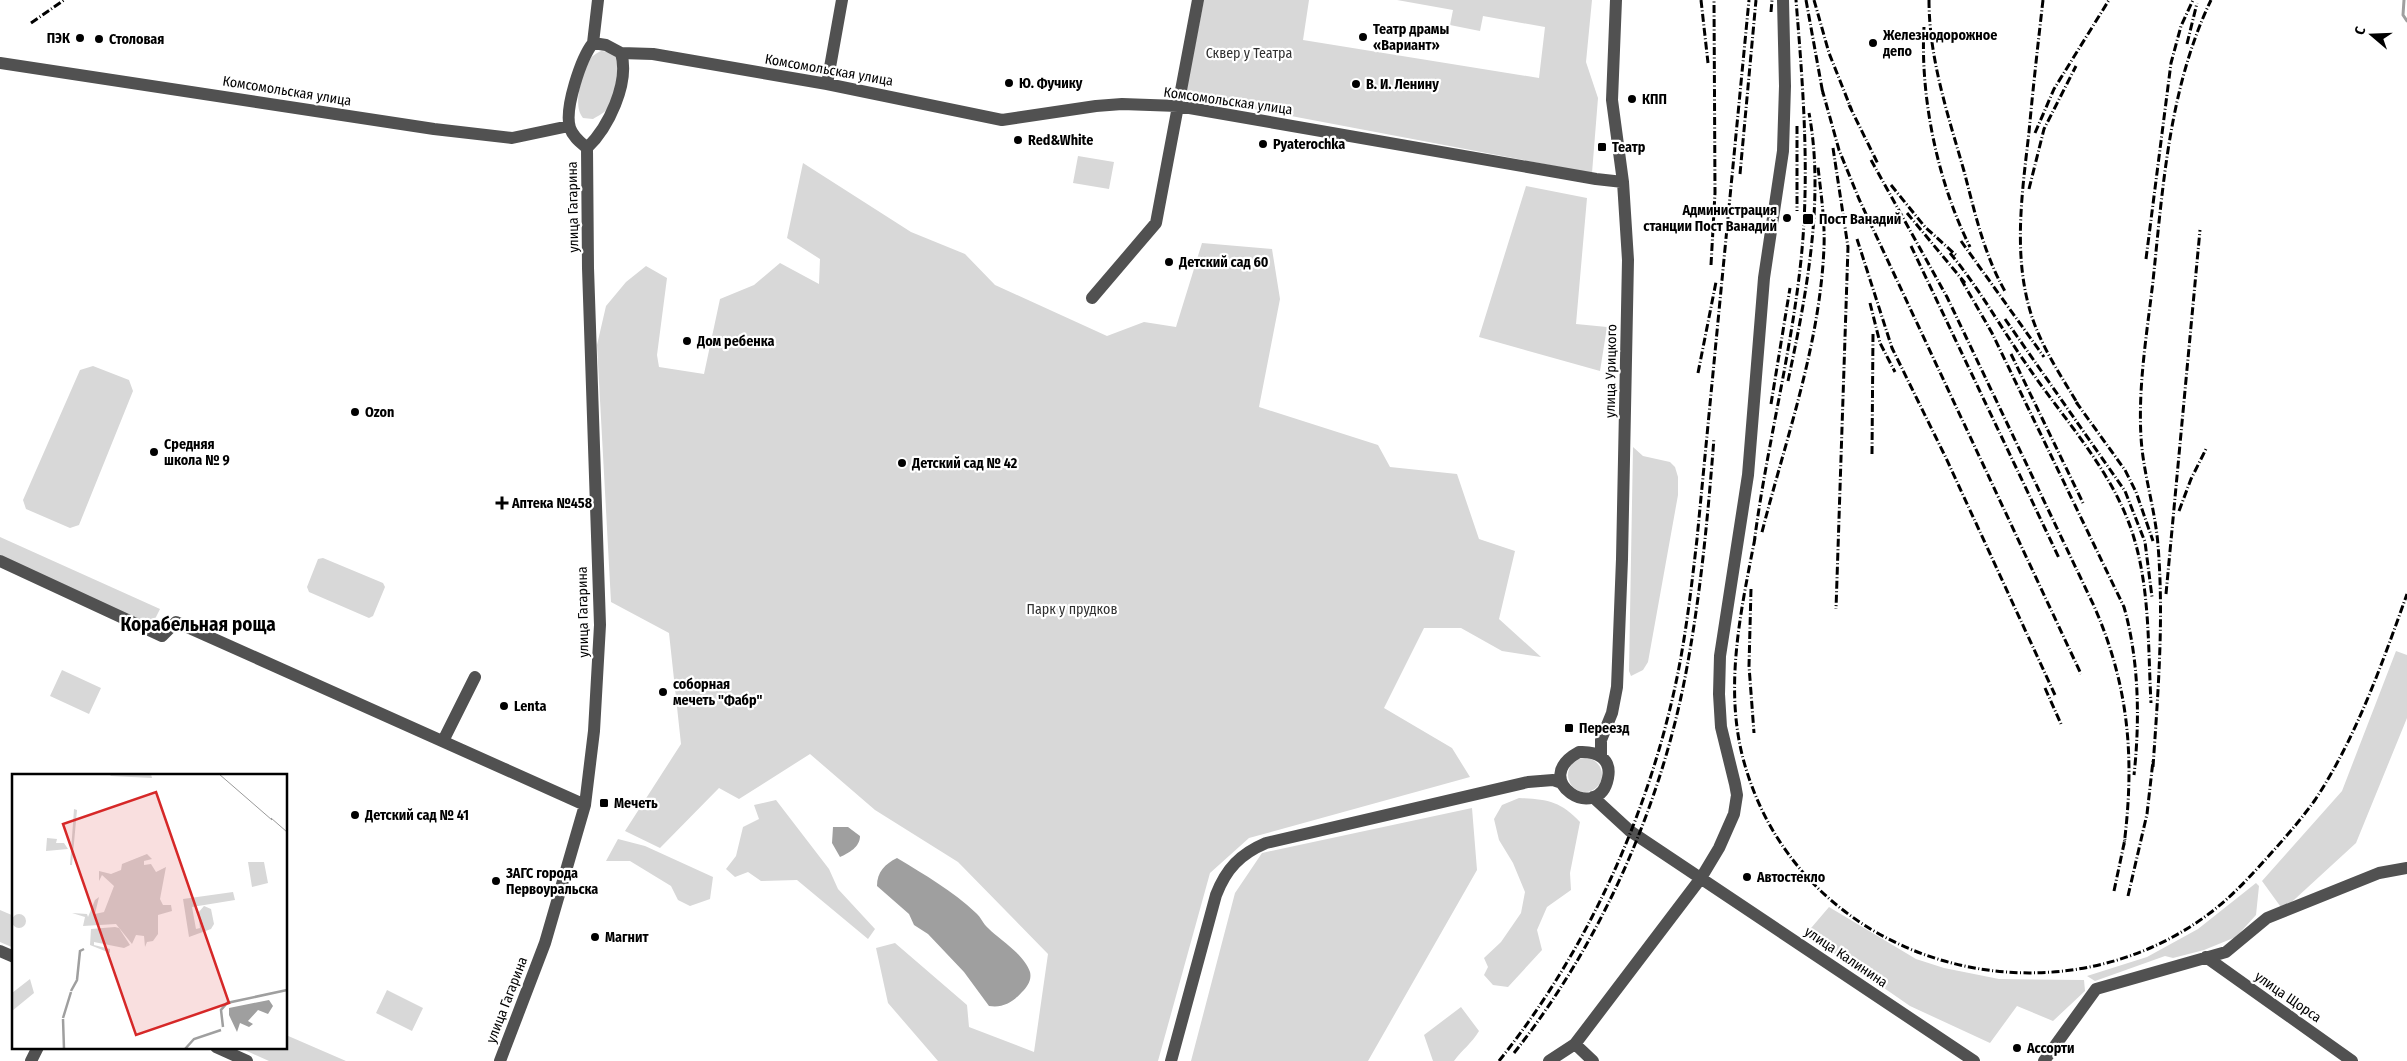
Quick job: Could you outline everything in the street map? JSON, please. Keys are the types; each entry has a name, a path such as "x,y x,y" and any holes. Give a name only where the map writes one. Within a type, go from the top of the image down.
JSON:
{"street":[{"path":"593,43 606,45 621,53 623,64 622,78 609,121 599,136 587,148 574,138 569,126 570,102 586,51 593,43 598,0"},
{"path":"827,84 842,0"},
{"path":"1092,298 1156,223 1198,0"},
{"name":"улица Урицкого","path":"1595,753 1612,713 1617,688 1621,593 1628,260 1623,182 1612,100 1616,0"},
{"path":"1549,1061 1575,1044 1701,878 1725,836 1736,805 1735,784 1721,727 1720,656 1748,475 1764,278 1783,151 1785,86 1783,0"},
{"name":"Комсомольская улица","path":"621,53 653,54 827,84 1002,120 1096,106 1122,104 1178,106 1596,180 1623,182"},
{"name":"Комсомольская улица","path":"0,63 434,129 478,132 512,138 569,126"},
{"name":"улица Гагарина","path":"500,1061 545,943 585,805 598,685 600,625 595,532 587,148"},
{"path":"0,561 162,636 176,622 585,805"},
{"path":"443,741 475,677"},
{"path":"1579,752 1595,753 1606,762 1608,778 1598,798 1576,798 1566,791 1559,779 1564,765 1570,757 1579,752"},
{"path":"1171,1061 1216,895 1225,874 1235,861 1266,843 1528,782 1559,779"},
{"name":"улица Калинина","path":"1598,798 1630,830 1974,1061"},
{"path":"2044,1061 2096,988 2226,952 2267,918 2379,872 2404,871"},
{"path":"0,951 12,956"},
{"name":"улица Щорса","path":"2206,957 2352,1061"},
{"path":"1575,1044 1593,1061"},
{"path":"32,1061 38,1048"},
{"path":"218,1048 247,1061"}],"green space":[{"name":"Сквер у Театра","path":"1204,0 1309,0 1303,40 1539,78 1545,27 1483,16 1480,31 1450,25 1453,10 1397,0 1592,0 1586,62 1598,98 1592,173 1185,96"},
{"path":"601,51 613,54 618,59 620,69 616,84 605,111 593,119 583,118 578,106 581,81 590,59"},
{"path":"1078,156 1114,162 1109,189 1073,183"},
{"name":"Парк у прудков","path":"803,163 911,232 965,254 995,285 1107,336 1144,322 1176,327 1202,243 1272,249 1280,299 1259,407 1378,445 1390,467 1457,474 1479,539 1515,551 1499,619 1541,657 1502,651 1461,628 1424,628 1384,708 1452,748 1470,777 1249,838 1210,873 1158,1061 938,1061 888,1003 876,948 895,943 967,1005 969,1027 1034,1052 1048,954 958,862 875,810 810,754 739,799 719,788 660,848 625,831 681,744 669,633 611,602 597,345 606,306 626,282 646,266 667,278 657,355 659,367 704,374 720,299 754,285 780,263 819,284 820,259 787,238"},
{"path":"1526,186 1587,198 1576,324 1607,327 1600,371 1479,337"},
{"path":"93,366 129,380 133,391 79,525 70,528 26,509 23,500 80,370"},
{"path":"1633,447 1643,456 1670,462 1675,467 1678,477 1678,495 1648,662 1643,670 1631,676 1629,671"},
{"path":"0,537 160,609 152,625 0,558"},
{"path":"323,558 383,583 385,587 373,616 369,618 309,592 307,587 318,559"},
{"path":"2396,651 2407,655 2407,718 2356,843 2283,910 2262,881 2342,791"},
{"path":"62,670 101,688 89,714 50,696"},
{"path":"1585,758 1597,763 1602,775 1597,787 1585,792 1573,787 1568,775 1573,763"},
{"path":"1519,798 1552,802 1573,815 1580,822 1570,873 1571,890 1547,907 1537,930 1542,950 1508,987 1493,985 1484,975 1488,967 1484,958 1501,942 1521,913 1525,892 1513,863 1499,840 1494,819 1502,805"},
{"path":"776,800 829,869 838,889 875,929 868,939 797,880 761,881 748,872 735,877 726,869 736,856 743,827 759,819 754,805"},
{"path":"1472,808 1477,870 1368,1061 1191,1061 1235,893 1262,853"},
{"path":"618,839 645,846 713,877 710,899 690,906 678,900 671,886 630,861 606,861"},
{"path":"2256,883 2259,886 2256,915 2236,937 2204,950 2173,958 2165,956 2095,981 2087,976 2147,957 2198,929"},
{"path":"1829,907 1916,959 1944,968 1999,979 2084,980 2085,991 2053,1021 2017,1006 1990,1043 1910,1006 1806,934"},
{"path":"0,910 12,915 12,947 0,942"},
{"path":"387,990 423,1008 412,1031 376,1013"},
{"path":"1461,1007 1479,1031 1454,1061 1433,1061 1424,1035"},
{"path":"288,1036 346,1061 269,1061 240,1048 288,1048"}],"shaded area":[{"path":"833,827 848,827 860,836 856,846 840,857 832,843"},
{"path":"897,858 958,898 978,915 986,926 1023,960 1030,972 1029,983 1015,999 1007,1004 989,1006 964,972 928,934 914,925 909,914 877,886 878,877 882,869"}],"waterway":[{"path":"2404,0 2403,15 2407,21"}],"railway":[{"path":"31,23 64,0"},
{"path":"1701,0 1708,63"},
{"path":"1711,265 1715,193 1714,0"},
{"path":"1499,1061 1529,1021 1557,978 1583,934 1606,888 1645,794 1673,696 1690,598 1697,539 1749,0"},
{"path":"1740,174 1756,0"},
{"path":"1771,12 1772,0"},
{"path":"1754,544 1797,296 1804,228 1804,130 1796,0"},
{"path":"1806,0 1823,94"},
{"path":"1814,0 1829,53 1852,111"},
{"path":"1929,0 1932,44 1940,87 1981,234 1998,279 2006,293"},
{"path":"2043,0 2020,226 2023,274 2027,297 2037,331 2079,406"},
{"path":"2035,133 2054,89 2109,0"},
{"path":"2146,259 2171,63 2181,26 2193,0"},
{"path":"2153,767 2160,656 2160,573 2156,531 2142,450 2140,417 2142,378 2160,209 2170,138 2186,68 2197,33 2211,0"},
{"path":"2187,44 2197,3"},
{"path":"1924,27 1925,82 1934,140 1949,196 1970,247"},
{"path":"2029,189 2044,129 2076,66"},
{"path":"1822,89 1839,150 1859,199 2081,674"},
{"path":"1849,105 1878,164"},
{"path":"1788,381 1807,282 1814,213 1815,179 1809,113"},
{"path":"1797,126 1797,211"},
{"path":"1833,148 1848,247 1836,609"},
{"path":"1871,160 1947,297 2094,606 2106,636 2122,694 2129,752 2129,782 2124,845"},
{"path":"1762,532 1800,391 1816,320 1824,247 1818,167"},
{"path":"1891,185 1925,227 1957,256"},
{"path":"1907,213 1965,283"},
{"path":"2166,594 2200,230"},
{"path":"1857,239 1892,348 1946,458 2055,695"},
{"path":"1961,241 2044,357"},
{"path":"1911,246 2059,558"},
{"path":"1950,253 2029,368 2088,449 2115,492 2126,515 2139,558 2146,599 2151,703"},
{"path":"1961,279 1992,333 2124,607 2133,648 2137,690 2137,733 2134,775"},
{"path":"1698,373 1716,282"},
{"path":"1771,404 1790,288"},
{"path":"1870,303 1880,343 1895,372"},
{"path":"2005,319 2125,491 2145,542 2152,597"},
{"path":"1872,454 1873,334"},
{"path":"2011,354 2084,505"},
{"path":"2076,402 2125,470 2136,492 2153,541"},
{"path":"1514,1053 1574,966 1600,919 1624,871 1662,770 1676,719 1692,638 1704,553 1714,438"},
{"path":"2179,511 2191,479 2207,447"},
{"path":"1755,538 1739,626 1735,684 1736,714 1747,772 1778,839 1823,893 1878,934 1942,960 2010,972 2079,969 2147,949 2210,913 2246,881 2297,823 2315,800 2330,776 2356,726 2407,594"},
{"path":"1751,589 1749,666 1754,733"},
{"path":"2045,688 2061,724"},
{"path":"2128,896 2147,814 2153,761"},
{"path":"2114,891 2125,839"}],"place":[{"name":"Театр драмы «Вариант»","path":"1363,37"},
{"name":"ПЭК","path":"80,38"},
{"name":"Столовая","path":"99,39"},
{"name":"Железнодорожное депо","path":"1873,43"},
{"name":"Ю. Фучику","path":"1009,83"},
{"name":"В. И. Ленину","path":"1356,84"},
{"name":"КПП","path":"1632,99"},
{"name":"Red&White","path":"1018,140"},
{"name":"Pyaterochka","path":"1263,144"},
{"name":"Театр","path":"1602,147"},
{"name":"Администрация станции Пост Ванадий","path":"1787,218"},
{"name":"Пост Ванадий","path":"1808,219"},
{"name":"Детский сад 60","path":"1169,262"},
{"name":"Дом ребенка","path":"687,341"},
{"name":"Ozon","path":"355,412"},
{"name":"Средняя школа № 9","path":"154,452"},
{"name":"Детский сад № 42","path":"902,463"},
{"name":"Аптека №458","path":"502,503"},
{"name":"соборная мечеть \"Фабр\"","path":"663,692"},
{"name":"Lenta","path":"504,706"},
{"name":"Переезд","path":"1569,728"},
{"name":"Мечеть","path":"604,803"},
{"name":"Детский сад № 41","path":"355,815"},
{"name":"Автостекло","path":"1747,877"},
{"name":"ЗАГС города Первоуральска","path":"496,881"},
{"name":"Магнит","path":"595,937"},
{"name":"Ассорти","path":"2017,1048"}],"district":[{"name":"Корабельная роща","path":"198,624"}]}
